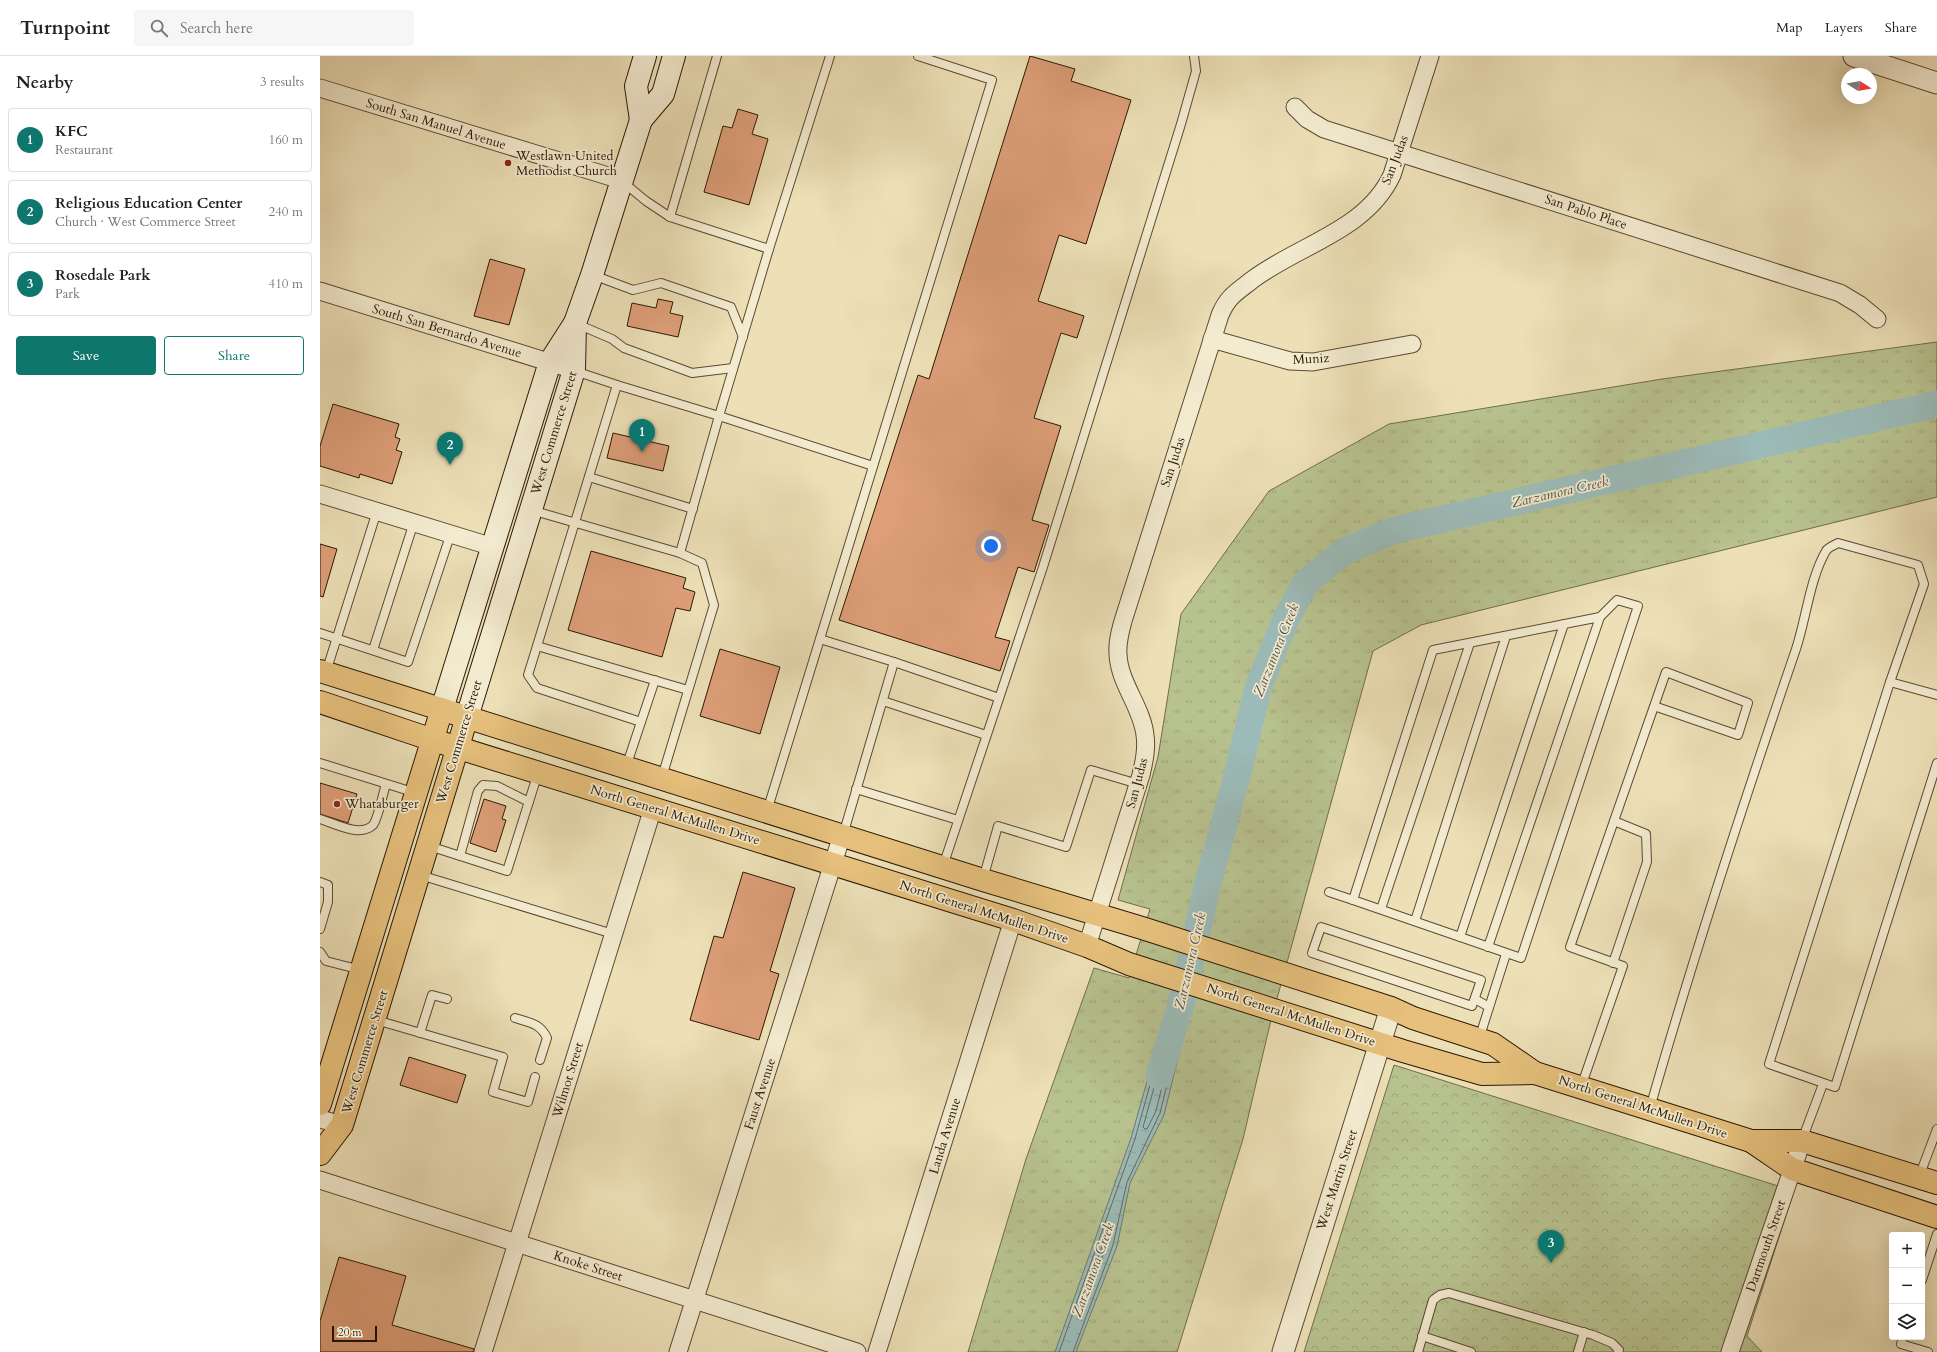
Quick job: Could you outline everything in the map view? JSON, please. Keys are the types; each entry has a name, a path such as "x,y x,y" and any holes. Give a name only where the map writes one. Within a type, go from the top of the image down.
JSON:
{"main road":[{"name":"West Commerce Street","path":"641,120 636,86 645,56"},
{"name":"West Commerce Street","path":"320,1104 550,362 575,323 592,275 641,120 663,94 674,56"},
{"name":"West Commerce Street","path":"320,1154 342,1125 420,875 457,747 574,370 575,323"},
{"name":"North General McMullen Drive","path":"323,671 842,836 1142,928 1392,1008 1413,1018 1493,1044 1535,1073 1751,1141 1792,1169 1937,1217"},
{"name":"North General McMullen Drive","path":"320,702 433,740 1013,920 1087,946 1129,964 1380,1044 1482,1074 1535,1073"},
{"name":"North General McMullen Drive","path":"1751,1141 1802,1141 1928,1180"}],"street":[{"name":"San Judas","path":"1087,946 1138,784 1145,755 1145,736 1142,719 1122,671 1118,656 1118,641 1212,339 1225,304 1236,291 1262,272 1332,233 1368,209 1387,187 1400,153 1430,56"},
{"path":"1854,56 1937,83"},
{"name":"South San Manuel Avenue","path":"320,88 621,180"},
{"name":"San Pablo Place","path":"1295,107 1307,118 1324,129 1840,293 1860,305 1877,319"},
{"name":"South San Bernardo Avenue","path":"320,291 574,370"},
{"name":"Muniz","path":"1212,339 1290,361 1313,362 1412,344"},
{"path":"320,494 493,547"},
{"name":"Wilmot Street","path":"483,1352 653,808"},
{"name":"Faust Avenue","path":"678,1352 842,836"},
{"name":"Landa Avenue","path":"877,1352 1013,920"},
{"name":"West Martin Street","path":"1282,1352 1392,1008"},
{"path":"320,1119 342,1125"},
{"name":"Dartmouth Street","path":"1730,1352 1802,1141"},
{"name":"Knoke Street","path":"320,1180 857,1352"}],"lane":[{"path":"670,217 716,56"},
{"path":"680,553 769,249 830,56"},
{"path":"766,811 992,80 918,56"},
{"path":"943,867 1043,567 1181,124 1196,72 1194,56"},
{"path":"621,180 646,201 670,217 769,249"},
{"path":"592,275 633,290 661,283 731,307 743,337"},
{"path":"575,323 612,339 624,348 692,373 734,368"},
{"path":"574,370 873,466"},
{"path":"617,385 528,675 537,688 641,722"},
{"path":"589,477 692,509"},
{"path":"531,510 680,553 702,564 714,605 662,778"},
{"path":"323,671 337,638 377,511"},
{"path":"373,650 414,522"},
{"path":"320,633 408,662 450,533"},
{"path":"1649,1109 1745,799 1799,641 1814,580 1827,549 1838,542 1918,565 1924,584 1890,682 1769,1064 1835,1088 1937,762"},
{"path":"1329,892 1506,954 1521,958 1638,606 1617,600 1600,617 1489,947"},
{"path":"1353,900 1433,650 1600,617"},
{"path":"1460,937 1564,624"},
{"path":"1415,921 1506,636"},
{"path":"820,639 894,662 999,698"},
{"path":"1380,909 1470,643"},
{"path":"537,646 688,690"},
{"path":"842,836 894,662"},
{"path":"1581,1088 1623,966 1570,947 1654,706 1666,672 1748,702 1738,735 1654,706"},
{"path":"626,767 655,680"},
{"path":"1890,682 1937,695"},
{"path":"883,701 986,735"},
{"path":"320,764 417,793"},
{"path":"983,880 998,826 1066,847 1090,770 1138,784"},
{"path":"428,846 507,871 538,772"},
{"path":"320,819 355,830 365,830 374,824 386,784"},
{"path":"460,856 478,791 483,786 497,786 529,802"},
{"path":"856,789 958,820"},
{"path":"1613,963 1647,862 1646,834 1614,821"},
{"path":"420,875 613,934"},
{"path":"320,882 328,885 328,902 320,929"},
{"path":"1321,927 1481,980 1474,999 1472,1006 1312,953 1321,927"},
{"path":"320,952 326,961 362,970"},
{"path":"1478,1039 1506,954"},
{"path":"420,1033 432,995 447,999"},
{"path":"1474,999 1489,1007"},
{"path":"515,1018 532,1023 542,1029 547,1038 540,1060"},
{"path":"375,1020 503,1057 493,1092 528,1102 535,1077"},
{"path":"1802,1141 1823,1084"},
{"path":"1928,1180 1936,1133"},
{"path":"1925,1274 1934,1254 1937,1234"},
{"path":"1418,1352 1433,1300 1440,1295 1449,1293 1584,1332 1612,1343 1619,1350 1618,1352"},
{"path":"1578,1352 1584,1332"},
{"path":"1422,1336 1471,1352"},
{"path":"1902,1340 1901,1344 1928,1352"}],"green space":[{"path":"1937,342 1937,497 1421,625 1373,651 1270,1024 1243,1139 1177,1352 968,1352 1026,1159 1094,968 1129,978 1150,909 1118,900 1158,757 1181,614 1269,491 1389,424 1662,379"},
{"path":"1394,1065 1794,1191 1747,1336 1762,1352 1304,1352"}],"water":[{"path":"1159,1039 1169,1040 1180,1050 1164,1115 1130,1183 1117,1246 1076,1352 1055,1352 1131,1138"}],"building":[{"path":"1030,56 1075,69 1071,81 1131,100 1086,244 1059,235 1038,301 1084,316 1077,338 1061,333 1034,418 1061,426 1032,520 1049,525 1034,572 1018,567 995,637 1010,641 1000,671 839,620 918,375 929,379"},
{"path":"738,109 758,115 752,134 768,139 749,205 704,192 723,126 732,128"},
{"path":"490,259 525,269 509,325 474,316"},
{"path":"658,299 673,302 670,313 683,316 678,337 627,326 632,303 656,308"},
{"path":"333,404 399,424 395,437 400,439 396,450 402,452 392,484 360,474 359,478 320,466 320,446"},
{"path":"613,433 669,446 663,471 607,458"},
{"path":"320,544 337,549 323,597 320,596"},
{"path":"591,551 686,578 683,588 695,592 690,611 676,608 662,657 568,630"},
{"path":"720,649 780,667 760,734 700,716"},
{"name":"Whataburger","path":"320,783 357,794 348,823 320,814"},
{"path":"484,799 506,806 502,819 506,820 496,852 470,843"},
{"path":"743,872 795,888 770,971 779,974 759,1040 690,1020 714,936 723,938"},
{"path":"409,1057 466,1075 457,1103 400,1085"},
{"path":"339,1257 406,1276 392,1325 474,1349 473,1352 320,1352 320,1321"}],"waterway":[{"name":"Zarzamora Creek","path":"1159,1076 1181,1004 1208,883 1237,776 1258,688 1285,621 1306,582 1345,551 1395,530 1937,404"}],"place":[{"name":"Westlawn United Methodist Church","path":"508,163"},
{"name":"KFC","path":"642,452"},
{"name":"Religious Education Center","path":"450,465"},
{"name":"Whataburger","path":"337,804"},
{"name":"Rosedale Park","path":"1551,1263"}]}
